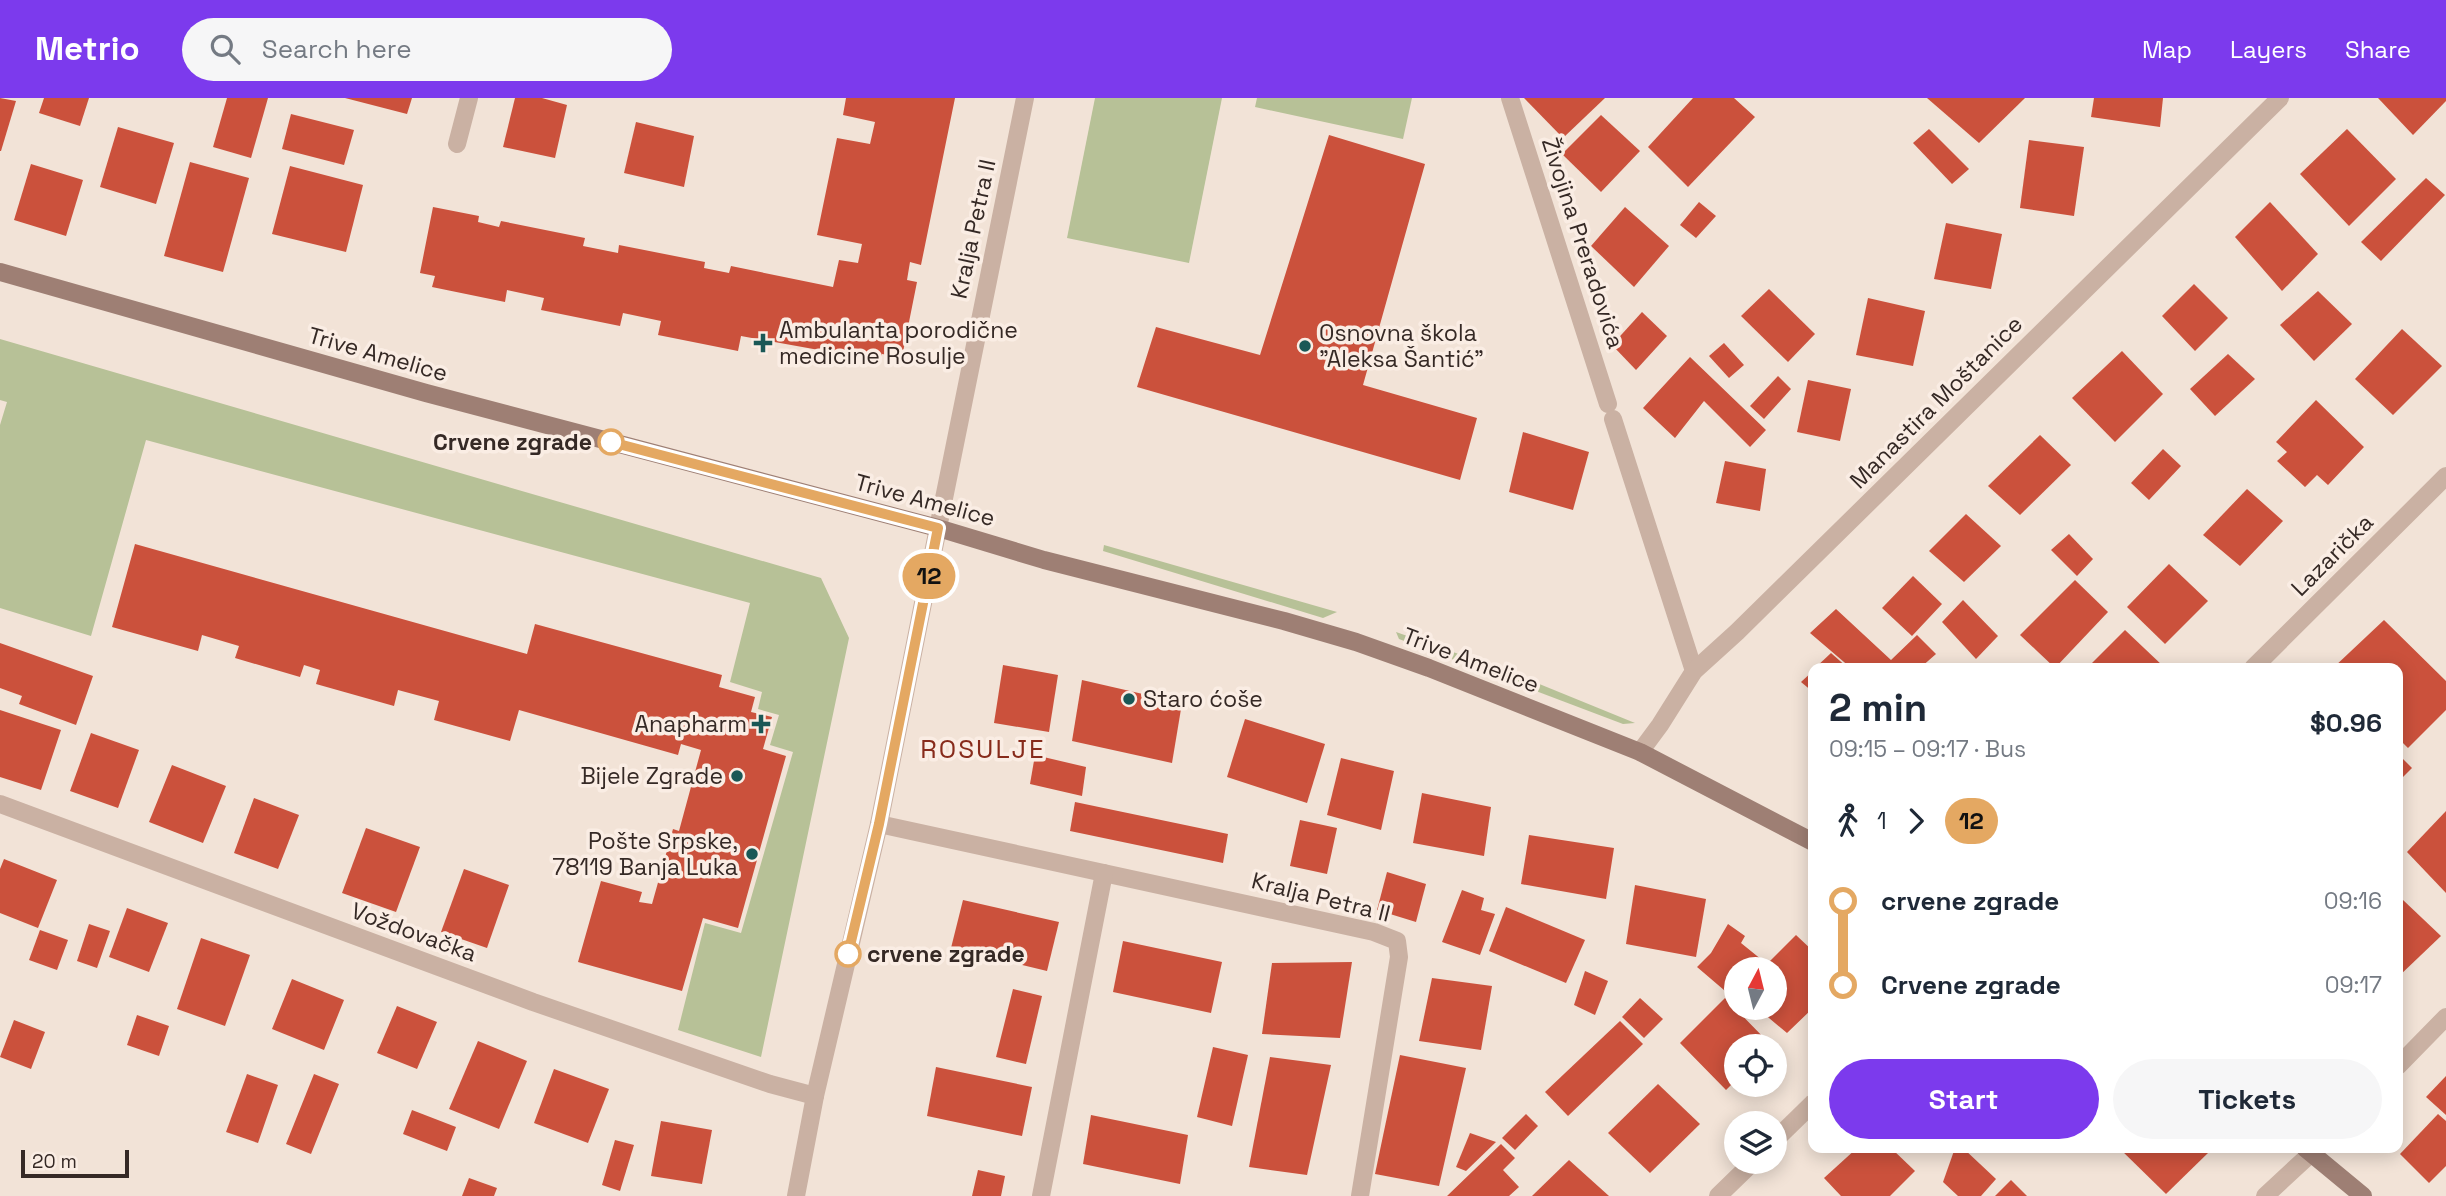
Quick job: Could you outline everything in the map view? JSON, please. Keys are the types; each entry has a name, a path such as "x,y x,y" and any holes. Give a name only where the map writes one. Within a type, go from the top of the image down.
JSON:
{"main road":[{"name":"Trive Amelice","path":"0,272 426,393 1356,642 1429,668 1640,752 1808,839"},
{"path":"2314,1153 2362,1196"}],"street":[{"path":"457,144 469,98"},
{"name":"Kralja Petra II","path":"796,1196 815,1096 879,824 1025,98"},
{"name":"Živojina Preradovića","path":"1510,98 1694,671"},
{"name":"Manastira Moštanice","path":"1640,752 1694,671 1737,632 2280,98"},
{"name":"Lazarička","path":"2258,663 2446,476"},
{"name":"Voždovačka","path":"0,804 533,1002 770,1084 815,1096"},
{"name":"Kralja Petra II","path":"879,824 1374,932 1397,942 1399,957 1360,1196"},
{"path":"1041,1196 1104,873"},
{"path":"2403,1061 2446,1017"},
{"path":"1787,1128 1808,1108"},
{"path":"2265,1196 2308,1153"},
{"path":"1718,1196 1741,1174"}],"green space":[{"path":"1095,98 1222,98 1189,263 1067,238"},
{"path":"1257,98 1412,98 1403,139 1255,107"},
{"path":"0,339 821,578 849,638 761,1057 678,1030 705,923 741,933 793,752 770,745 779,715 758,709 762,692 730,682 750,603 146,440 91,636 0,608 0,425 7,402 0,400"},
{"path":"1104,545 1337,612 1323,618 1103,551"},
{"path":"1396,632 1510,672 1635,723 1623,724 1399,639"}],"building":[{"path":"0,98 16,101 1,151 0,151"},
{"path":"44,98 89,98 80,126 39,113"},
{"path":"227,98 268,98 251,158 213,147"},
{"path":"345,98 412,98 407,114"},
{"path":"515,98 542,98 567,105 555,158 503,147"},
{"path":"846,98 955,98 921,265 910,262 907,280 917,282 902,357 882,354 880,361 741,336 738,351 658,335 661,321 623,313 620,326 541,310 544,298 507,290 505,302 432,287 435,276 420,273 433,207 479,216 478,222 499,227 501,221 585,238 583,246 618,253 619,245 705,262 704,268 729,273 731,266 833,287 839,260 858,263 862,244 817,235 837,138 870,144 875,122 843,115"},
{"path":"1524,98 1605,98 1563,138"},
{"path":"1693,98 1734,98 1755,117 1688,187 1648,147"},
{"path":"1927,98 2025,98 1979,143"},
{"path":"2094,98 2163,98 2160,127 2091,117"},
{"path":"2378,98 2446,98 2446,101 2413,135"},
{"path":"291,114 354,130 344,165 282,149"},
{"path":"1601,115 1640,151 1601,192 1562,154"},
{"path":"636,122 694,136 684,187 624,173"},
{"path":"118,127 174,143 156,204 100,187"},
{"path":"1929,129 1969,169 1952,184 1913,143"},
{"path":"2347,129 2396,179 2349,226 2300,174"},
{"path":"1329,135 1425,164 1363,385 1477,418 1460,480 1137,387 1156,327 1260,355"},
{"path":"2029,140 2084,147 2074,216 2020,208"},
{"path":"190,162 249,178 223,272 164,256"},
{"path":"31,164 83,180 66,236 14,220"},
{"path":"290,166 363,185 346,252 272,234"},
{"path":"2426,178 2445,195 2381,261 2361,242"},
{"path":"1699,202 1716,216 1696,238 1680,225"},
{"path":"2270,202 2318,254 2282,291 2235,237"},
{"path":"1625,207 1669,246 1634,287 1591,246"},
{"path":"1946,223 2002,234 1991,289 1934,279"},
{"path":"2194,284 2228,318 2195,351 2162,316"},
{"path":"1769,289 1815,334 1788,362 1741,316"},
{"path":"2318,291 2352,324 2314,361 2280,325"},
{"path":"1868,298 1925,311 1913,366 1856,355"},
{"path":"1642,312 1667,336 1636,370 1612,345"},
{"path":"2402,329 2442,366 2393,415 2355,379"},
{"path":"1724,343 1744,365 1729,378 1709,356"},
{"path":"2122,351 2163,394 2115,442 2072,398"},
{"path":"2228,354 2255,379 2215,416 2190,389"},
{"path":"1690,357 1766,430 1750,447 1704,401 1675,438 1643,408"},
{"path":"1778,376 1791,389 1764,419 1750,406"},
{"path":"1808,380 1851,389 1840,441 1797,432"},
{"path":"2316,400 2364,447 2328,485 2317,475 2305,487 2277,461 2287,452 2276,442"},
{"path":"1523,432 1589,452 1573,510 1509,492"},
{"path":"2040,435 2071,465 2020,515 1988,486"},
{"path":"2163,449 2181,466 2149,500 2131,483"},
{"path":"1725,461 1766,469 1760,511 1716,503"},
{"path":"2247,489 2283,521 2240,566 2203,535"},
{"path":"1966,514 2001,546 1964,582 1929,551"},
{"path":"2069,534 2093,559 2077,576 2051,550"},
{"name":"Bijele Zgrade","path":"135,544 527,654 535,624 722,675 719,687 755,697 751,712 772,717 763,749 786,756 738,928 703,918 682,991 578,962 601,881 642,892 639,902 652,904 673,829 679,831 701,750 681,744 678,755 519,710 510,741 434,720 439,701 398,690 394,706 316,684 320,670 304,665 300,677 235,658 239,646 202,635 198,651 112,627"},
{"path":"2169,564 2208,601 2165,644 2127,607"},
{"path":"1913,576 1942,604 1912,636 1882,608"},
{"path":"2075,580 2108,612 2060,663 2050,663 2020,635"},
{"path":"1963,600 1998,636 1976,659 1942,622"},
{"path":"1836,609 1891,660 1917,635 1936,654 1926,663 1845,663 1810,633"},
{"path":"2384,620 2446,681 2446,710 2408,748 2403,743 2403,663 2338,663"},
{"path":"2125,630 2160,663 2092,663"},
{"path":"0,643 93,676 76,725 19,704 22,696 0,688"},
{"path":"1831,653 1842,663 1820,663"},
{"path":"1003,665 1058,675 1049,732 994,723"},
{"path":"1808,676 1808,688 1801,682"},
{"path":"1082,680 1182,703 1172,763 1072,741"},
{"path":"0,710 61,730 41,790 0,777"},
{"path":"1245,719 1325,744 1307,803 1227,777"},
{"path":"91,733 139,750 118,808 70,791"},
{"path":"1035,755 1086,767 1082,796 1030,784"},
{"path":"1341,758 1394,771 1381,830 1327,815"},
{"path":"2403,759 2412,768 2403,777"},
{"path":"172,765 226,786 203,843 149,822"},
{"path":"1422,793 1491,807 1484,856 1413,843"},
{"path":"254,798 299,815 278,869 234,853"},
{"path":"1075,802 1228,834 1223,863 1070,831"},
{"path":"2446,811 2446,893 2407,852"},
{"path":"1300,820 1337,828 1327,874 1290,866"},
{"path":"366,828 420,847 396,912 342,893"},
{"path":"1529,835 1614,848 1606,899 1521,884"},
{"path":"4,859 57,880 38,928 0,913 0,869"},
{"path":"464,869 509,885 487,948 441,932"},
{"path":"1387,872 1426,884 1416,922 1377,910"},
{"path":"1635,885 1706,899 1696,957 1626,944"},
{"path":"1462,890 1484,898 1481,910 1495,914 1480,955 1442,942"},
{"path":"963,900 1059,922 1047,971 951,948"},
{"path":"2403,900 2441,936 2403,972"},
{"path":"1506,907 1585,940 1566,983 1489,951"},
{"path":"127,908 168,923 149,972 109,957"},
{"path":"89,924 110,931 97,968 77,961"},
{"path":"1728,924 1745,936 1741,943 1758,957 1724,957 1724,990 1697,967 1711,953"},
{"path":"40,930 68,940 57,970 29,960"},
{"path":"1796,935 1808,946 1808,1013 1787,1033 1771,1020 1787,1020 1787,957 1774,957"},
{"path":"201,938 250,955 225,1026 177,1009"},
{"path":"1123,941 1222,962 1211,1013 1113,992"},
{"path":"1352,962 1340,1038 1262,1034 1272,963"},
{"path":"1585,971 1608,981 1595,1015 1574,1005"},
{"path":"1432,978 1492,986 1481,1050 1419,1041"},
{"path":"292,979 344,1000 324,1050 272,1029"},
{"path":"1013,989 1042,996 1026,1064 996,1057"},
{"path":"1640,998 1663,1019 1644,1038 1622,1017"},
{"path":"1724,999 1724,1020 1747,1020 1760,1034 1724,1034 1724,1088 1680,1043"},
{"path":"397,1006 437,1022 417,1069 377,1053"},
{"path":"137,1015 169,1026 159,1056 127,1045"},
{"path":"14,1020 45,1032 31,1069 0,1057"},
{"path":"1620,1021 1643,1044 1568,1116 1545,1092"},
{"path":"478,1041 527,1061 499,1129 449,1109"},
{"path":"1213,1047 1248,1055 1232,1126 1197,1117"},
{"path":"1400,1055 1466,1068 1439,1186 1375,1174"},
{"path":"1270,1057 1331,1065 1307,1175 1249,1167"},
{"path":"936,1067 1032,1087 1022,1136 927,1116"},
{"path":"554,1069 609,1089 588,1143 534,1123"},
{"path":"247,1074 278,1085 258,1143 226,1132"},
{"path":"314,1074 339,1084 311,1154 286,1144"},
{"path":"2446,1076 2446,1115 2426,1097"},
{"path":"1658,1084 1700,1124 1650,1173 1608,1133"},
{"path":"412,1110 456,1127 447,1151 403,1134"},
{"path":"1526,1114 1538,1126 1515,1150 1502,1138"},
{"path":"2438,1114 2446,1121 2446,1166 2429,1183 2400,1154"},
{"path":"1091,1115 1188,1135 1180,1184 1083,1164"},
{"path":"661,1121 712,1130 702,1184 651,1176"},
{"path":"1470,1133 1496,1142 1466,1171 1456,1167"},
{"path":"615,1140 634,1145 620,1191 602,1185"},
{"path":"1501,1144 1515,1158 1503,1170 1519,1187 1509,1196 1447,1196"},
{"path":"1852,1153 1896,1153 1915,1171 1890,1196 1841,1196 1824,1178"},
{"path":"1953,1153 1968,1153 1996,1179 1981,1196 1958,1196 1943,1182"},
{"path":"2124,1153 2208,1153 2166,1194"},
{"path":"1569,1160 1609,1196 1532,1196"},
{"path":"978,1170 1005,1176 1001,1196 972,1196"},
{"path":"469,1178 497,1188 494,1196 462,1196"},
{"path":"2011,1180 2027,1196 1995,1196"}],"bus line":[{"name":"12","path":"611,442 938,528 879,824 848,954"}],"place":[{"name":"Ambulanta porodične medicine Rosulje","path":"763,343"},
{"name":"Osnovna škola \"Aleksa Šantić\"","path":"1305,346"},
{"name":"Crvene zgrade","path":"611,442"},
{"name":"Staro ćoše","path":"1129,699"},
{"name":"Anapharm","path":"761,724"},
{"name":"Bijele Zgrade","path":"737,776"},
{"name":"Pošte Srpske, 78119 Banja Luka","path":"752,854"},
{"name":"crvene zgrade","path":"848,954"}],"district":[{"name":"ROSULJE","path":"983,749"}]}
